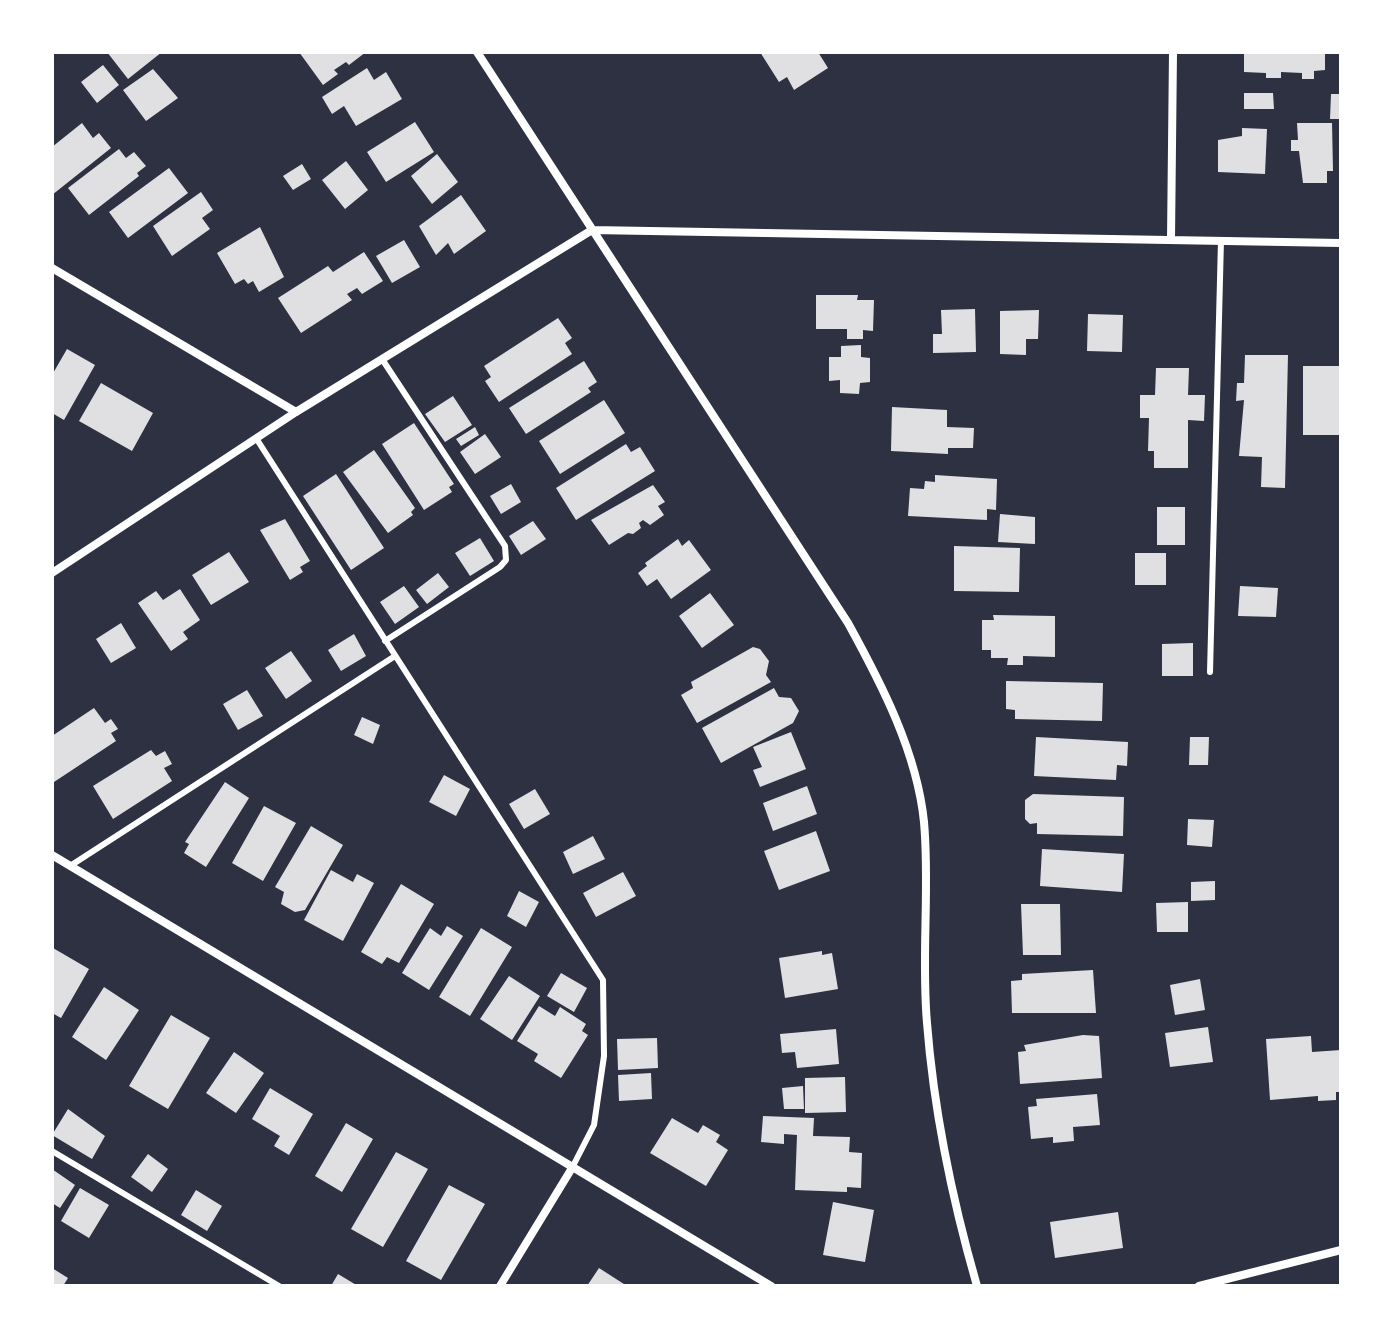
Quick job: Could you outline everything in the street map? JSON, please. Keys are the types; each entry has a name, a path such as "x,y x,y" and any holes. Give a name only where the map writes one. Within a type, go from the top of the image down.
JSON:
{"street":[{"path":"477,52 848,623 875,672 915,775 923,818 926,1020 938,1129 977,1286"},
{"path":"1171,239 1173,52"},
{"path":"52,573 296,412 592,230 1341,243"},
{"path":"52,268 296,412"},
{"path":"52,855 771,1286"},
{"path":"500,1286 572,1168"},
{"path":"1199,1286 1341,1250"}],"lane":[{"path":"1210,672 1221,240"},
{"path":"382,359 505,546 506,560 500,567 385,641"},
{"path":"256,438 603,980 604,1056 594,1125 572,1168"},
{"path":"70,866 395,656"},
{"path":"52,1151 279,1286"}],"building":[{"path":"107,52 162,52 128,79"},
{"path":"299,52 366,52 349,65 346,62 334,70 338,74 323,85"},
{"path":"760,52 818,52 828,68 794,90 787,77 779,82"},
{"path":"1244,52 1325,52 1325,70 1314,71 1314,79 1302,79 1302,73 1281,72 1281,78 1266,78 1266,73 1244,72"},
{"path":"103,65 119,85 97,103 81,82"},
{"path":"367,68 374,80 386,72 402,99 356,126 344,106 332,114 322,97"},
{"path":"153,69 178,98 146,121 123,90"},
{"path":"1244,93 1273,93 1274,109 1244,109"},
{"path":"1331,94 1341,94 1341,119 1330,119"},
{"path":"415,122 434,152 386,182 367,152"},
{"path":"82,123 93,138 99,133 111,148 52,195 52,147"},
{"path":"1297,123 1332,123 1333,171 1327,171 1327,183 1303,183 1299,151 1291,151 1291,140 1298,140"},
{"path":"1242,128 1267,129 1265,174 1218,172 1218,140 1242,136"},
{"path":"119,149 126,158 134,152 146,166 137,173 139,176 89,215 68,188"},
{"path":"437,154 458,182 432,204 411,176"},
{"path":"346,161 368,190 345,209 322,180"},
{"path":"302,164 311,179 293,190 283,176"},
{"path":"169,168 188,193 128,238 109,212"},
{"path":"201,192 213,210 202,218 210,229 172,256 153,226"},
{"path":"461,195 486,231 454,254 448,243 436,255 419,226"},
{"path":"260,227 284,277 259,292 253,281 248,284 244,279 235,284 217,253"},
{"path":"404,240 420,267 392,283 376,256"},
{"path":"364,252 383,281 362,294 357,288 347,294 352,300 301,333 278,298 328,266 333,272"},
{"path":"816,295 858,295 857,300 874,300 873,331 863,330 863,339 847,339 847,329 816,329"},
{"path":"975,309 976,352 933,353 933,334 942,334 941,310"},
{"path":"1039,310 1038,339 1026,339 1026,355 1000,354 1000,311"},
{"path":"1088,314 1123,315 1122,352 1087,351"},
{"path":"558,318 572,338 565,343 572,354 499,402 485,381 491,377 484,366"},
{"path":"861,345 861,357 870,358 870,382 860,383 859,394 840,393 840,380 829,381 829,357 841,357 841,346"},
{"path":"67,349 95,365 64,420 52,413 52,375"},
{"path":"1245,355 1288,355 1285,488 1261,487 1262,457 1239,456 1244,400 1236,401 1237,383 1244,383"},
{"path":"584,361 597,382 588,388 591,392 526,434 509,408"},
{"path":"1303,366 1341,366 1341,435 1303,435"},
{"path":"1156,368 1189,368 1188,395 1205,395 1204,421 1188,420 1188,468 1154,468 1154,451 1148,451 1149,418 1140,418 1140,395 1155,395"},
{"path":"101,383 153,413 132,451 79,421"},
{"path":"453,396 472,425 445,442 425,414"},
{"path":"604,400 625,433 560,474 539,441"},
{"path":"892,407 947,410 947,427 974,428 973,448 948,448 948,454 891,451"},
{"path":"414,423 454,484 449,487 452,492 424,510 382,444"},
{"path":"475,427 479,435 461,446 456,439"},
{"path":"485,434 501,457 475,474 460,452"},
{"path":"626,444 631,452 640,447 655,471 576,520 556,488"},
{"path":"374,450 415,508 411,512 413,515 388,533 343,472"},
{"path":"336,474 384,548 351,570 303,496"},
{"path":"935,475 997,479 996,510 987,509 987,520 908,516 910,488 924,489 925,481 935,482"},
{"path":"511,484 521,502 501,514 490,496"},
{"path":"653,485 665,502 658,506 664,515 650,525 643,520 639,523 641,528 633,534 628,533 609,545 591,520"},
{"path":"1157,507 1185,507 1185,545 1157,545"},
{"path":"1000,514 1035,517 1035,544 998,542"},
{"path":"285,519 310,561 300,567 303,572 290,580 260,530"},
{"path":"533,521 546,539 521,555 509,536"},
{"path":"480,538 494,561 470,576 455,553"},
{"path":"678,539 682,546 689,540 711,570 671,599 657,579 647,586 638,573 647,566 645,563"},
{"path":"954,546 1020,548 1019,592 954,591"},
{"path":"229,552 249,582 211,605 192,575"},
{"path":"1135,553 1166,553 1166,585 1135,585"},
{"path":"438,573 449,587 427,604 416,590"},
{"path":"404,586 419,607 395,624 380,602"},
{"path":"1240,586 1278,588 1276,617 1238,616"},
{"path":"180,589 200,620 183,632 188,639 171,651 138,603 156,591 163,600"},
{"path":"710,593 734,625 702,648 679,616"},
{"path":"993,615 1055,616 1055,657 1023,656 1023,665 1007,665 1008,658 991,658 991,650 982,650 982,620 994,620"},
{"path":"121,623 136,648 111,663 96,639"},
{"path":"354,634 366,656 341,671 328,650"},
{"path":"1193,643 1193,676 1162,676 1162,644"},
{"path":"753,647 760,649 769,661 766,675 771,682 697,723 681,695 693,688 691,682"},
{"path":"291,651 312,681 286,699 265,668"},
{"path":"1006,681 1103,683 1102,721 1015,719 1015,710 1006,709"},
{"path":"774,688 779,697 791,698 799,711 793,723 721,763 702,728"},
{"path":"247,690 263,716 238,730 223,704"},
{"path":"94,708 105,723 111,719 118,729 111,733 116,741 54,782 52,736"},
{"path":"362,717 380,725 373,744 354,735"},
{"path":"791,732 806,769 760,787 753,770 762,767 753,747"},
{"path":"1036,737 1128,742 1127,766 1117,765 1116,780 1034,776"},
{"path":"1190,737 1209,737 1208,765 1189,765"},
{"path":"151,750 156,756 165,751 172,764 164,768 172,781 113,819 93,786"},
{"path":"444,775 470,789 456,816 429,802"},
{"path":"225,782 249,798 206,867 184,853 189,844 185,842"},
{"path":"807,786 817,814 773,831 763,803"},
{"path":"535,789 550,814 524,829 509,804"},
{"path":"1033,794 1124,797 1123,836 1037,834 1037,823 1030,824 1025,819 1025,800"},
{"path":"264,806 296,823 263,881 232,863"},
{"path":"1188,819 1214,820 1212,847 1187,845"},
{"path":"311,826 343,845 305,910 295,912 281,904 284,892 275,887"},
{"path":"816,831 830,871 779,890 764,851"},
{"path":"593,836 605,859 573,874 563,852"},
{"path":"1042,849 1124,854 1122,892 1040,886"},
{"path":"331,870 353,882 357,874 374,883 343,941 304,920"},
{"path":"623,872 636,896 596,917 583,893"},
{"path":"1215,881 1215,900 1191,901 1191,882"},
{"path":"401,884 434,904 399,963 387,957 382,964 361,952"},
{"path":"519,891 539,902 526,927 507,916"},
{"path":"1188,902 1188,932 1157,932 1156,903"},
{"path":"1021,904 1060,904 1061,955 1023,955"},
{"path":"447,926 463,936 429,990 402,973 430,928 441,936"},
{"path":"481,928 512,947 470,1016 439,997"},
{"path":"53,948 89,969 61,1018 52,1013"},
{"path":"822,951 822,955 832,953 838,989 785,998 779,958"},
{"path":"1093,970 1096,1013 1012,1013 1011,981 1022,980 1022,974"},
{"path":"561,973 587,988 574,1012 547,996"},
{"path":"509,976 540,996 512,1040 480,1019"},
{"path":"1200,979 1205,1010 1175,1015 1170,985"},
{"path":"104,987 139,1010 106,1060 72,1037"},
{"path":"539,1006 555,1016 560,1007 586,1024 582,1031 588,1035 561,1078 534,1061 538,1054 517,1041"},
{"path":"171,1015 210,1038 168,1109 129,1086"},
{"path":"1208,1027 1213,1062 1170,1067 1165,1033"},
{"path":"836,1029 839,1064 797,1068 795,1052 782,1053 780,1034"},
{"path":"1083,1035 1099,1036 1102,1078 1020,1084 1018,1052 1026,1051 1024,1045"},
{"path":"1311,1036 1312,1052 1341,1050 1341,1092 1336,1092 1336,1100 1318,1101 1318,1096 1270,1100 1266,1039"},
{"path":"657,1038 658,1068 618,1070 617,1039"},
{"path":"234,1052 264,1073 236,1113 206,1093"},
{"path":"651,1073 652,1099 619,1101 618,1075"},
{"path":"845,1077 846,1112 805,1113 805,1078"},
{"path":"803,1086 804,1109 784,1109 782,1088"},
{"path":"270,1088 313,1114 289,1155 274,1146 280,1136 252,1119"},
{"path":"1097,1094 1100,1125 1073,1127 1074,1141 1053,1143 1053,1137 1031,1139 1028,1107 1037,1106 1036,1099"},
{"path":"68,1109 105,1136 92,1159 52,1135"},
{"path":"763,1116 814,1118 813,1136 850,1137 849,1152 862,1153 861,1188 847,1187 847,1192 795,1190 797,1135 784,1134 784,1144 761,1142"},
{"path":"672,1118 698,1133 703,1125 720,1135 716,1142 728,1150 706,1186 650,1153"},
{"path":"346,1123 373,1139 342,1192 315,1176"},
{"path":"396,1152 428,1169 383,1247 351,1229"},
{"path":"148,1154 168,1169 152,1192 131,1177"},
{"path":"52,1169 75,1185 60,1208 52,1203"},
{"path":"449,1185 485,1204 441,1280 406,1261"},
{"path":"80,1188 109,1205 89,1238 61,1221"},
{"path":"196,1190 222,1206 207,1231 181,1215"},
{"path":"833,1202 874,1210 865,1262 823,1255"},
{"path":"1118,1212 1123,1248 1055,1258 1050,1222"},
{"path":"52,1268 68,1278 63,1286 52,1286"},
{"path":"599,1268 627,1286 587,1286"},
{"path":"338,1274 358,1286 331,1286"}]}
